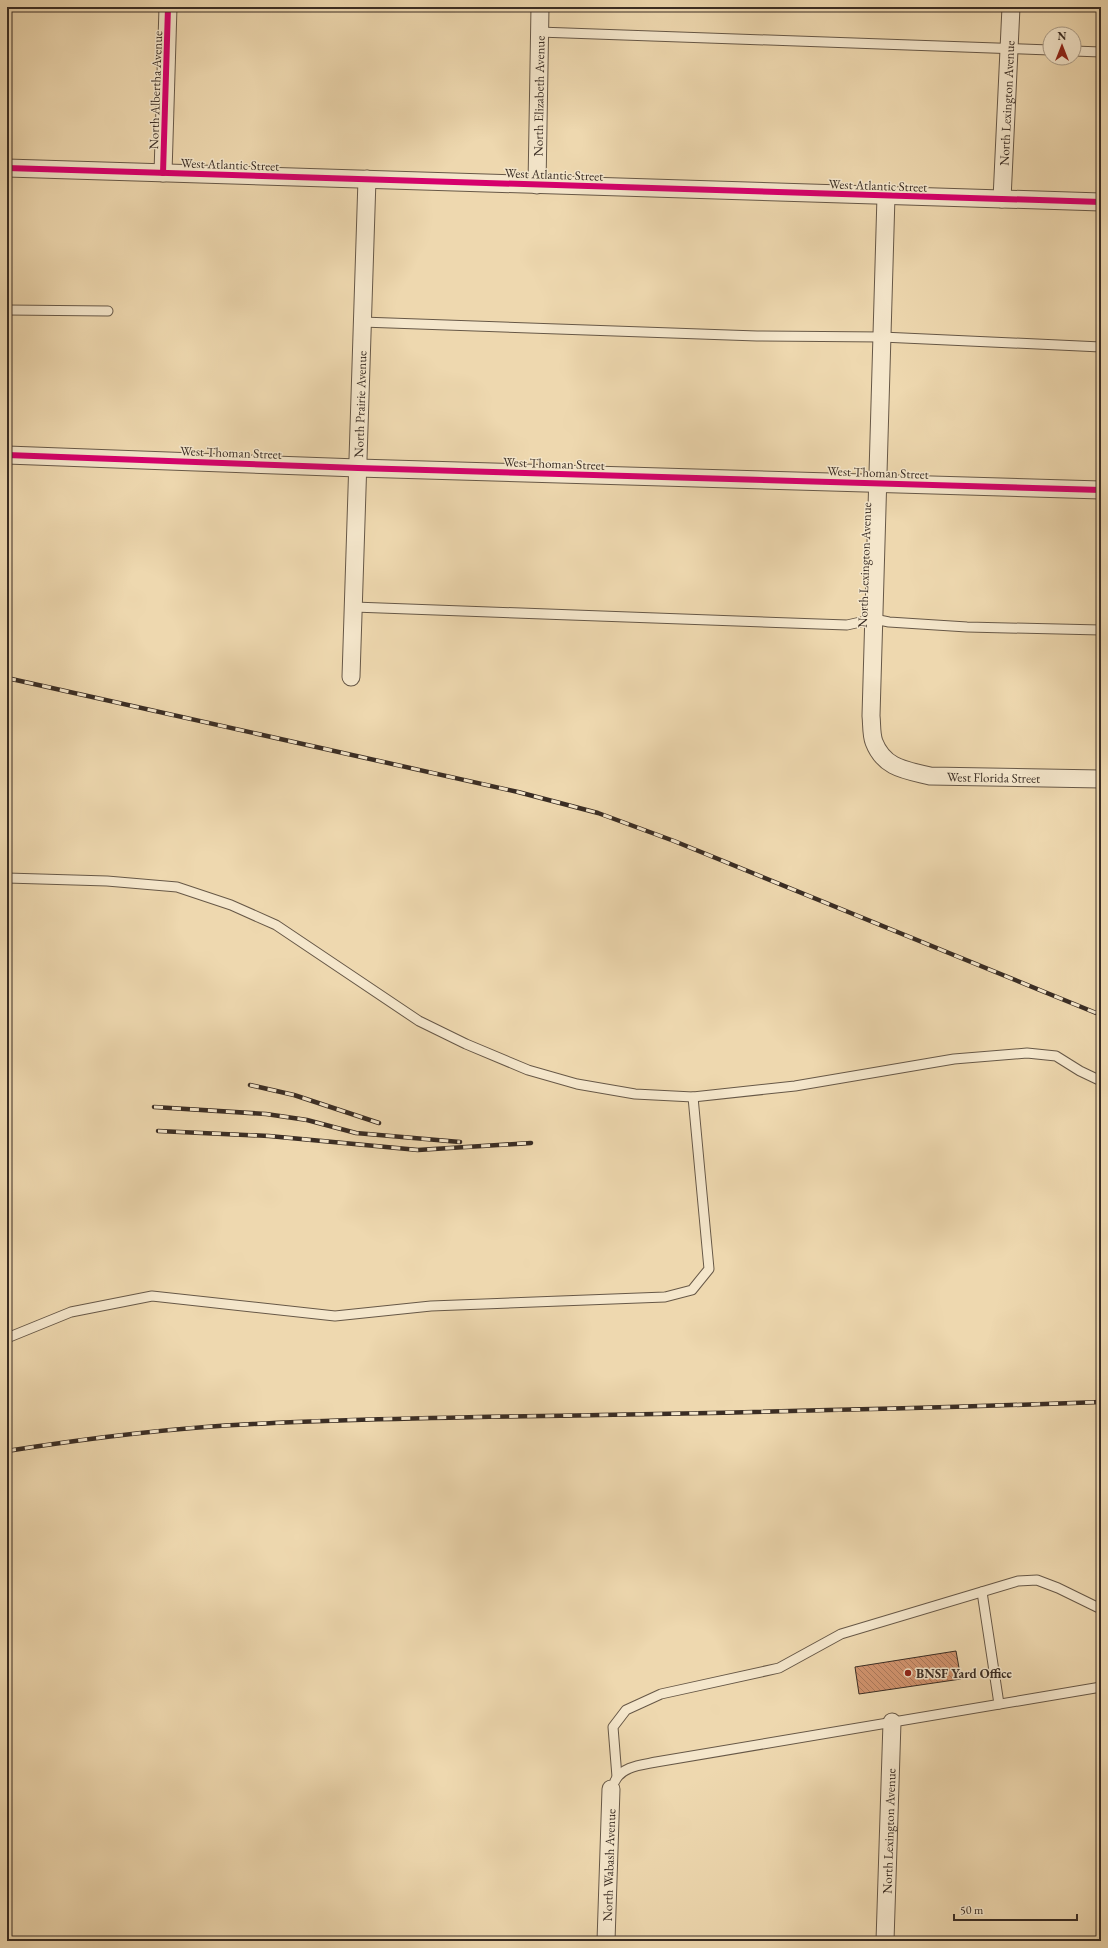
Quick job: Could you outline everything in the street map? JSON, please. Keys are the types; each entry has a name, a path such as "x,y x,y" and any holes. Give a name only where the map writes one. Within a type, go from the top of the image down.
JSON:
{"street":[{"name":"North Albertha Avenue","path":"163,173 168,7"},
{"name":"North Elizabeth Avenue","path":"537,185 540,7"},
{"name":"North Lexington Avenue","path":"1002,199 1011,7"},
{"name":"West Atlantic Street","path":"7,168 1101,202"},
{"name":"North Prairie Avenue","path":"351,677 367,179"},
{"name":"North Lexington Avenue","path":"886,196 871,716 874,741 887,762"},
{"name":"West Thoman Street","path":"7,455 358,468 1101,490"},
{"name":"West Florida Street","path":"887,762 905,770 930,776 1101,779"},
{"name":"North Lexington Avenue","path":"885,1941 892,1722"},
{"name":"North Wabash Avenue","path":"606,1941 614,1783"}],"lane":[{"path":"540,32 1042,50"},
{"path":"1082,51 1101,52"},
{"path":"7,310 108,311"},
{"path":"362,322 757,336 882,337 1101,347"},
{"path":"354,607 847,625 874,619 889,622 967,627 1101,630"},
{"path":"7,878 107,881 177,887 231,905 276,925 419,1021 466,1044 528,1070 577,1084 635,1094 693,1097 795,1086 954,1060 1027,1053 1056,1056 1080,1071 1101,1081"},
{"path":"7,1338 71,1312 152,1296 335,1316 431,1306 665,1297 692,1290 709,1269 693,1097"},
{"path":"614,1783 613,1727 626,1710 661,1694 778,1668 841,1634 1018,1581 1037,1580 1058,1588 1101,1609"},
{"path":"982,1592 1000,1704"},
{"path":"614,1783 630,1768 656,1762 1101,1687"}],"building":[{"name":"BNSF Yard Office","path":"956,1651 961,1679 859,1694 855,1667"}],"railway":[{"path":"7,678 518,792 598,813 674,841 1101,1015"},
{"path":"250,1085 294,1095 379,1123"},
{"path":"154,1107 266,1114 307,1120 356,1133 460,1142"},
{"path":"158,1131 269,1136 418,1150 531,1143"},
{"path":"7,1451 161,1431 222,1426 340,1420 850,1410 1101,1402"}],"cycle path":[{"path":"163,173 168,7"},
{"path":"7,168 1101,202"},
{"path":"7,455 358,468 1101,490"}],"place":[{"name":"BNSF Yard Office","path":"908,1673"}]}
